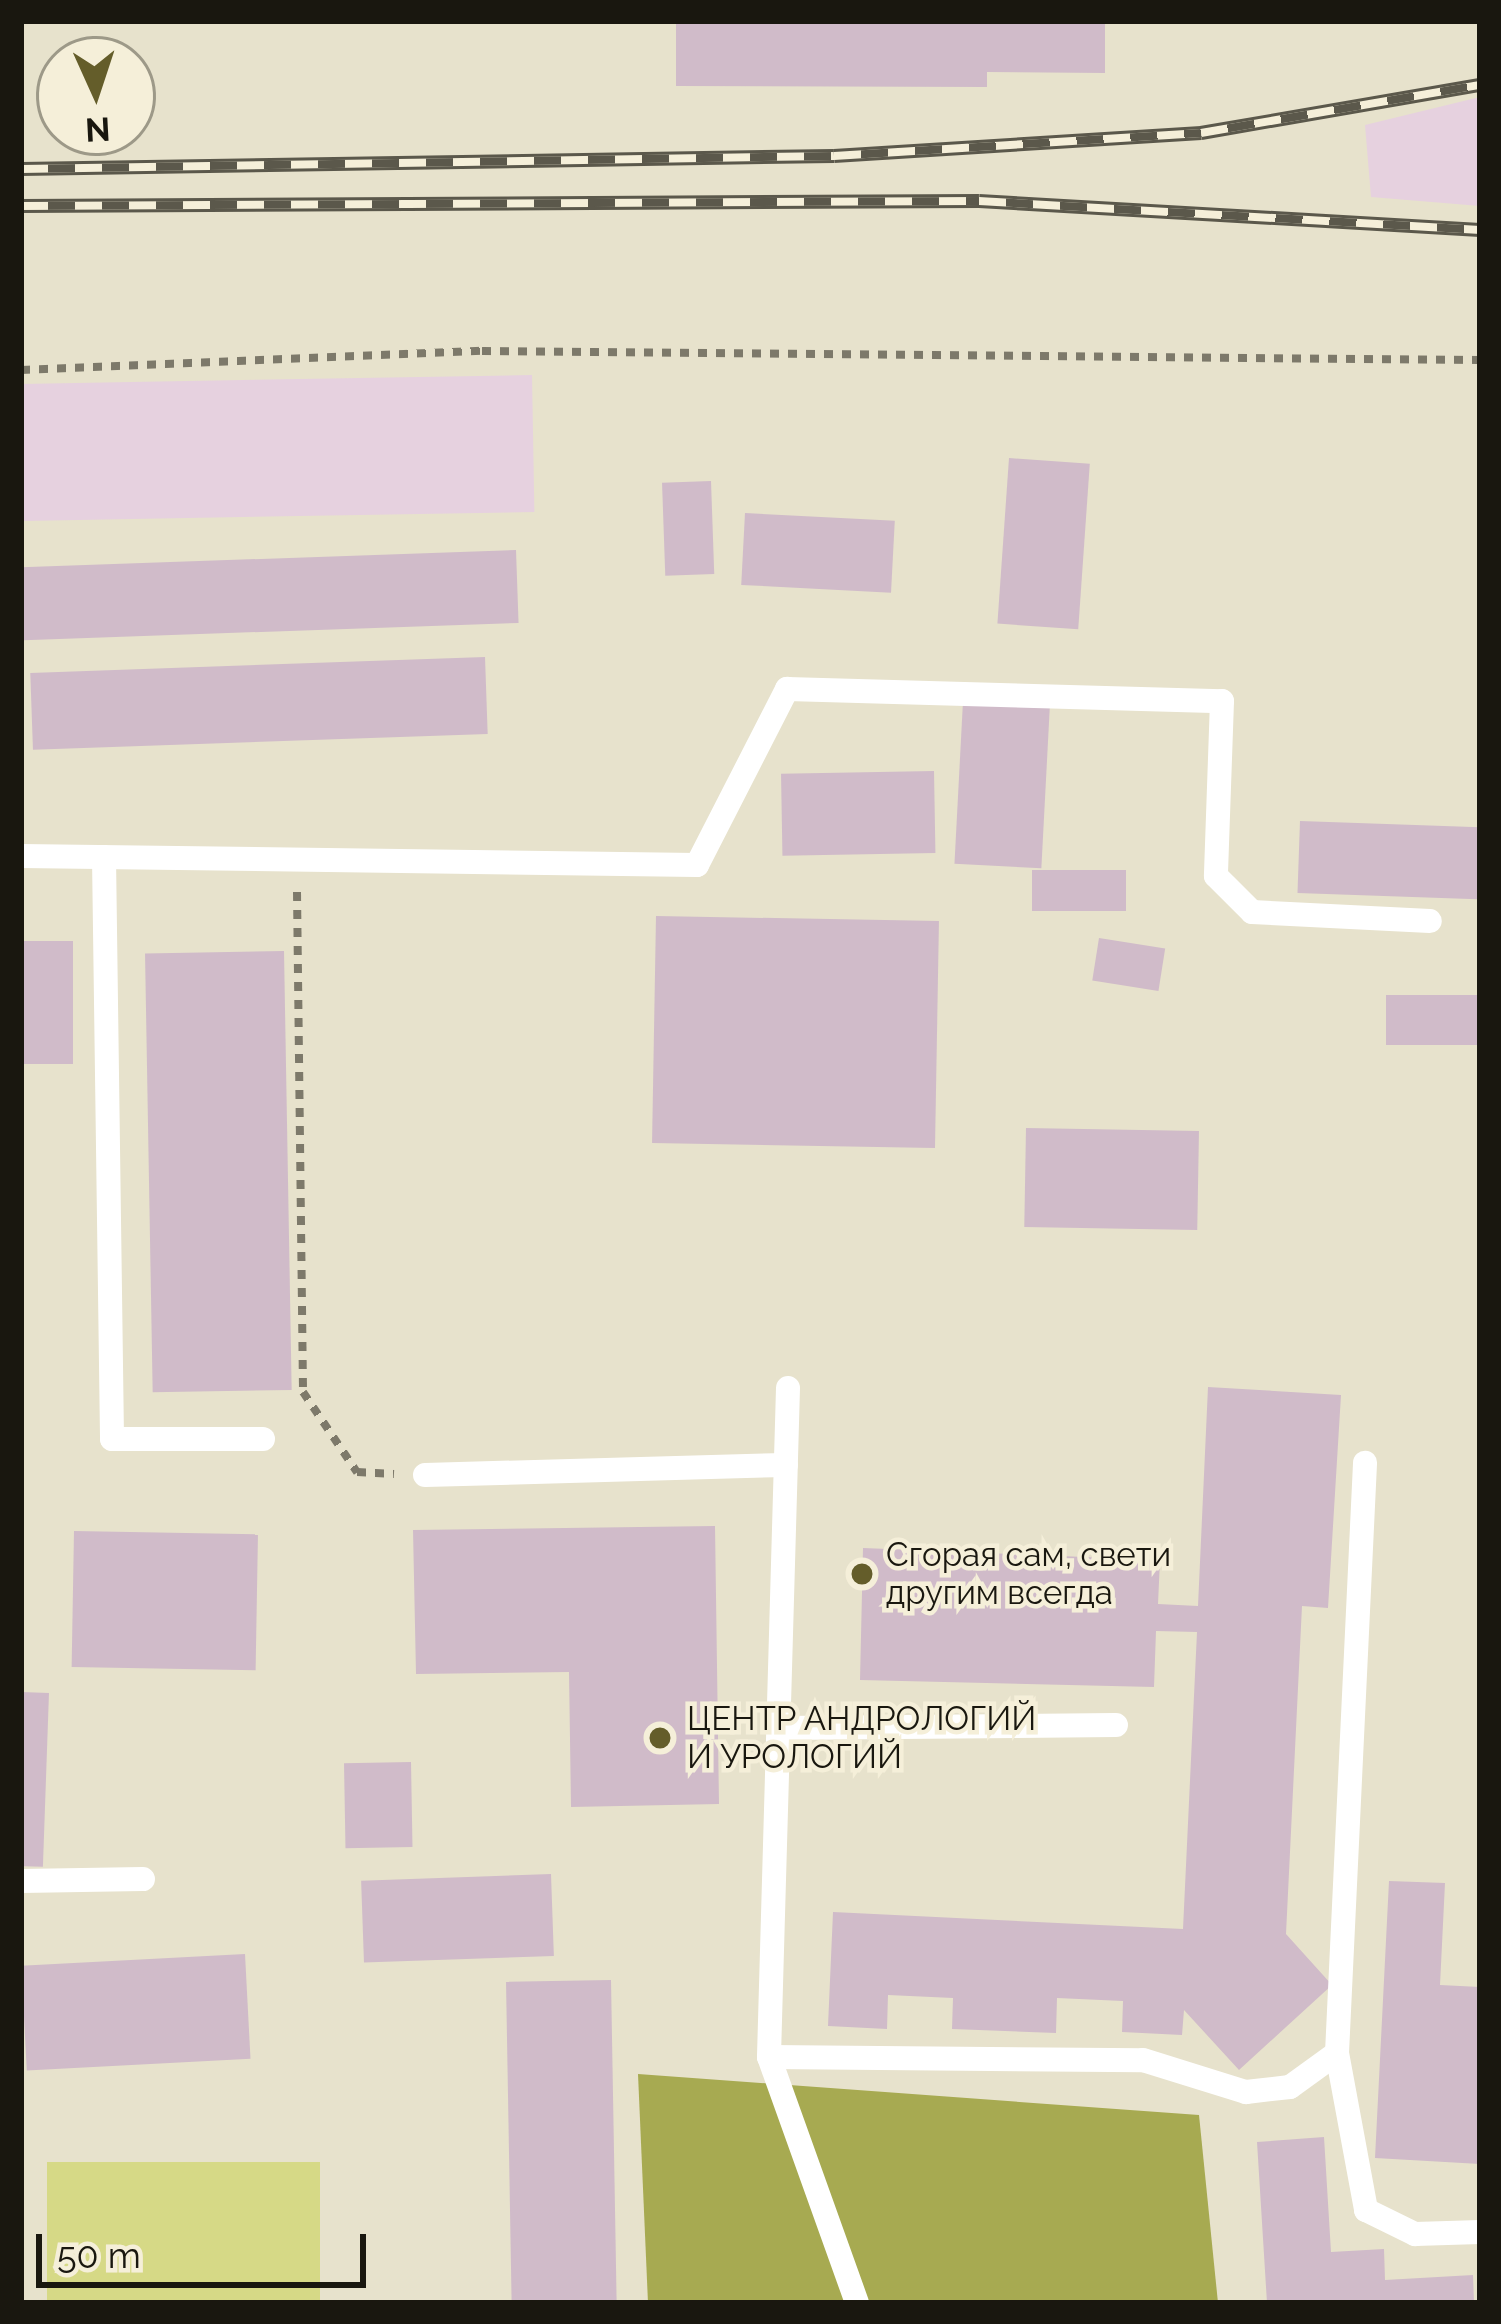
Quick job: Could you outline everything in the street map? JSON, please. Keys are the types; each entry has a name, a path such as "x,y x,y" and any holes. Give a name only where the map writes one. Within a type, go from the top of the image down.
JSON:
{"lane":[{"path":"21,856 697,865 787,688 1222,701 1216,876 1252,912 1430,921"},
{"path":"104,857 112,1439 263,1439"},
{"path":"788,1388 770,2057 857,2303"},
{"path":"1365,1463 1337,2053 1366,2210 1415,2234 1480,2232"},
{"path":"425,1475 786,1465"},
{"path":"778,1728 1117,1725"},
{"path":"21,1881 142,1879"},
{"path":"770,2057 1143,2060 1246,2092 1290,2087 1337,2053"}],"path":[{"path":"21,370 482,351 1480,360"},
{"path":"296,860 303,1392 358,1472 425,1475"}],"shaded area":[{"path":"1480,97 1480,206 1371,197 1365,125"},
{"path":"532,375 534,512 23,521 21,384"},
{"path":"638,2074 1199,2115 1218,2303 648,2303"}],"green space":[{"path":"47,2162 320,2162 320,2300 47,2300"}],"building":[{"path":"676,21 1105,21 1105,73 987,72 987,87 676,86"},
{"path":"1009,458 1090,464 1078,629 997,624"},
{"path":"711,481 714,574 665,576 662,483"},
{"path":"745,513 895,521 891,593 741,585"},
{"path":"516,550 519,623 24,640 21,567"},
{"path":"485,657 488,734 33,750 30,673"},
{"path":"963,701 1050,706 1041,868 954,864"},
{"path":"934,771 935,853 782,856 781,774"},
{"path":"1300,821 1480,827 1477,899 1297,893"},
{"path":"1032,870 1126,870 1126,911 1032,911"},
{"path":"656,916 939,921 935,1148 652,1143"},
{"path":"1099,938 1165,948 1158,991 1092,980"},
{"path":"21,941 73,941 73,1064 21,1064"},
{"path":"284,951 292,1390 153,1392 145,953"},
{"path":"1386,995 1480,995 1480,1045 1386,1045"},
{"path":"1026,1128 1199,1131 1197,1230 1024,1227"},
{"path":"1208,1387 1341,1395 1328,1608 1302,1606 1286,1934 1332,1985 1239,2070 1184,2010 1182,2035 1122,2032 1123,2001 1057,1998 1056,2033 952,2029 953,1998 888,1995 887,2029 828,2026 833,1912 1183,1929 1197,1632 1156,1631 1154,1687 860,1680 863,1548 1160,1560 1158,1604 1198,1606"},
{"path":"715,1526 719,1804 571,1807 569,1672 416,1674 413,1530"},
{"path":"74,1531 258,1534 256,1670 72,1667"},
{"path":"21,1692 49,1693 43,1867 21,1866"},
{"path":"411,1762 412,1847 345,1848 344,1763"},
{"path":"551,1874 554,1956 364,1963 361,1881"},
{"path":"1389,1881 1445,1883 1440,1985 1480,1987 1480,2164 1375,2158"},
{"path":"245,1954 250,2059 27,2071 21,1966"},
{"path":"611,1980 617,2303 512,2303 506,1982"},
{"path":"1324,2137 1331,2252 1384,2249 1385,2280 1473,2275 1474,2303 1267,2303 1257,2142"}],"railway":[{"path":"21,169 834,156 1201,133 1480,85"},
{"path":"21,206 979,201 1480,230"}],"place":[{"name":"Сгорая сам, свети другим всегда","path":"862,1574"},
{"name":"ЦЕНТР АНДРОЛОГИЙ И УРОЛОГИЙ","path":"660,1738"}]}
